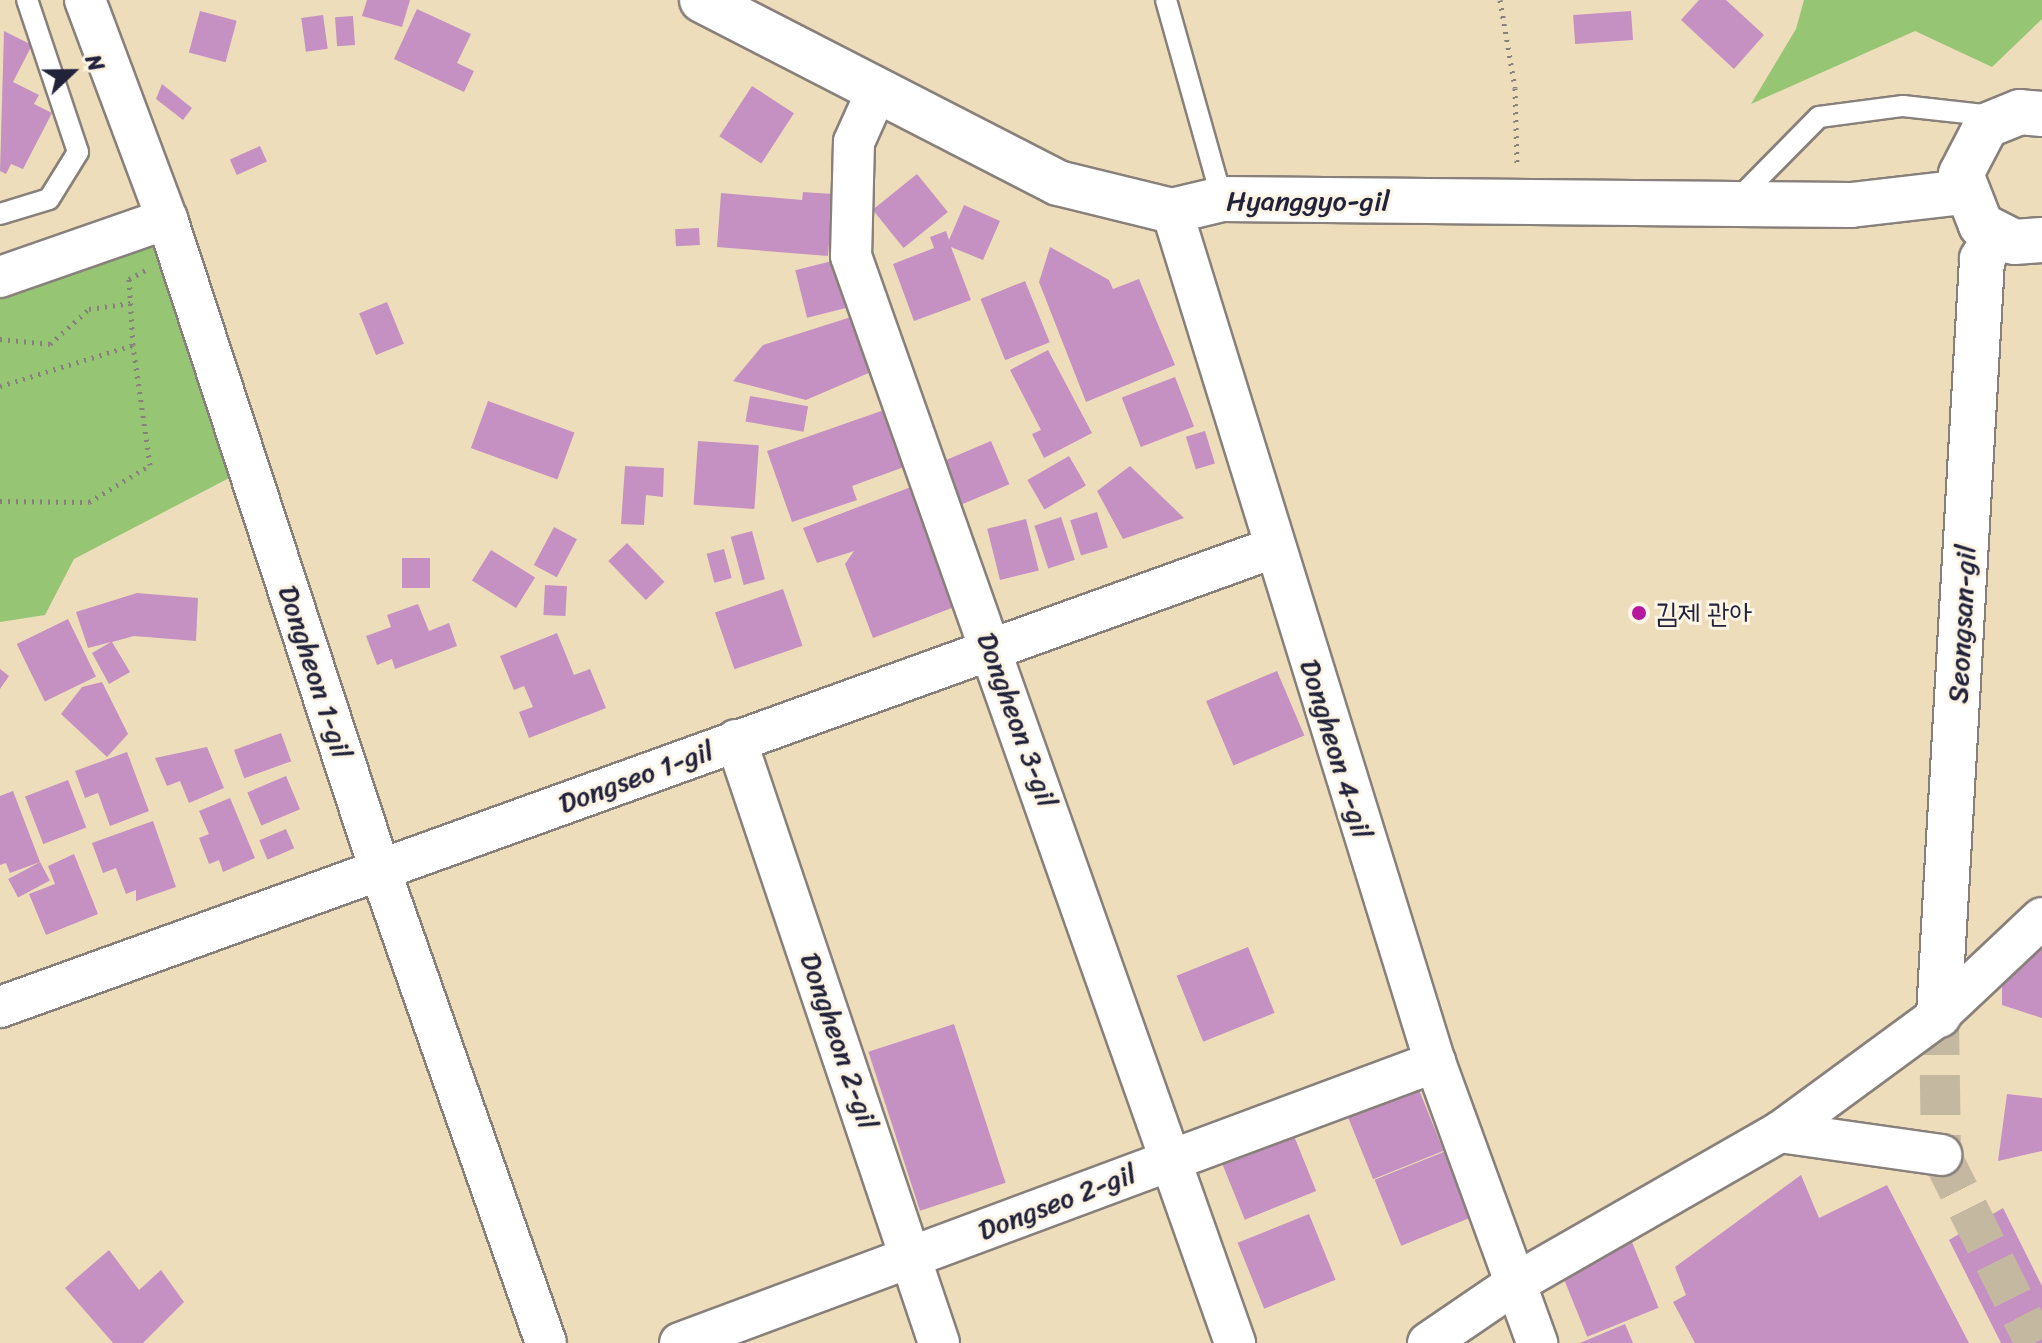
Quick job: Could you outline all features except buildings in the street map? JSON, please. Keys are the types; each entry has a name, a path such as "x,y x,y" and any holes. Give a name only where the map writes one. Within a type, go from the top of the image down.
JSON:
{"street":[{"name":"Dongheon 1-gil","path":"85,0 172,235 380,870 546,1343"},
{"name":"Hyanggyo-gil","path":"702,0 876,93 1058,183 1172,211 1222,199 1851,205 1963,192"},
{"name":"Dongheon 3-gil","path":"876,93 854,142 851,256 1235,1343"},
{"path":"2031,113 1964,156 1963,192 1969,210 1996,236 2042,240"},
{"name":"Dongheon 4-gil","path":"1172,211 1273,548 1435,1062 1537,1343"},
{"path":"0,277 172,235"},
{"name":"Seongsan-gil","path":"1939,1015 1982,259 1996,236"},
{"name":"Dongseo 1-gil","path":"0,1007 1273,548"},
{"name":"Dongheon 2-gil","path":"736,740 913,1258 939,1343"},
{"path":"1428,1343 1516,1283 1780,1132 1939,1015 2042,918"},
{"name":"Dongseo 2-gil","path":"680,1343 1435,1062"},
{"path":"1780,1132 1941,1155"}],"lane":[{"path":"0,214 49,199 78,152 27,0"},
{"path":"1166,0 1222,199"},
{"path":"1734,204 1819,117 1903,106 2031,113"}],"path":[{"path":"1500,0 1515,88 1517,202"},
{"path":"0,501 89,502 150,465 133,345 129,279 172,235"},
{"path":"0,339 50,344 89,309 131,303"},
{"path":"0,386 133,345"}],"green space":[{"path":"1804,0 2042,0 2042,19 1992,67 1915,31 1751,104 1796,29"},
{"path":"157,236 231,477 74,559 45,615 0,622 0,290"}],"tunnel":[{"path":"1939,1015 1941,1155 2035,1343"}],"place":[{"name":"김제 관아","path":"1639,613"}]}
